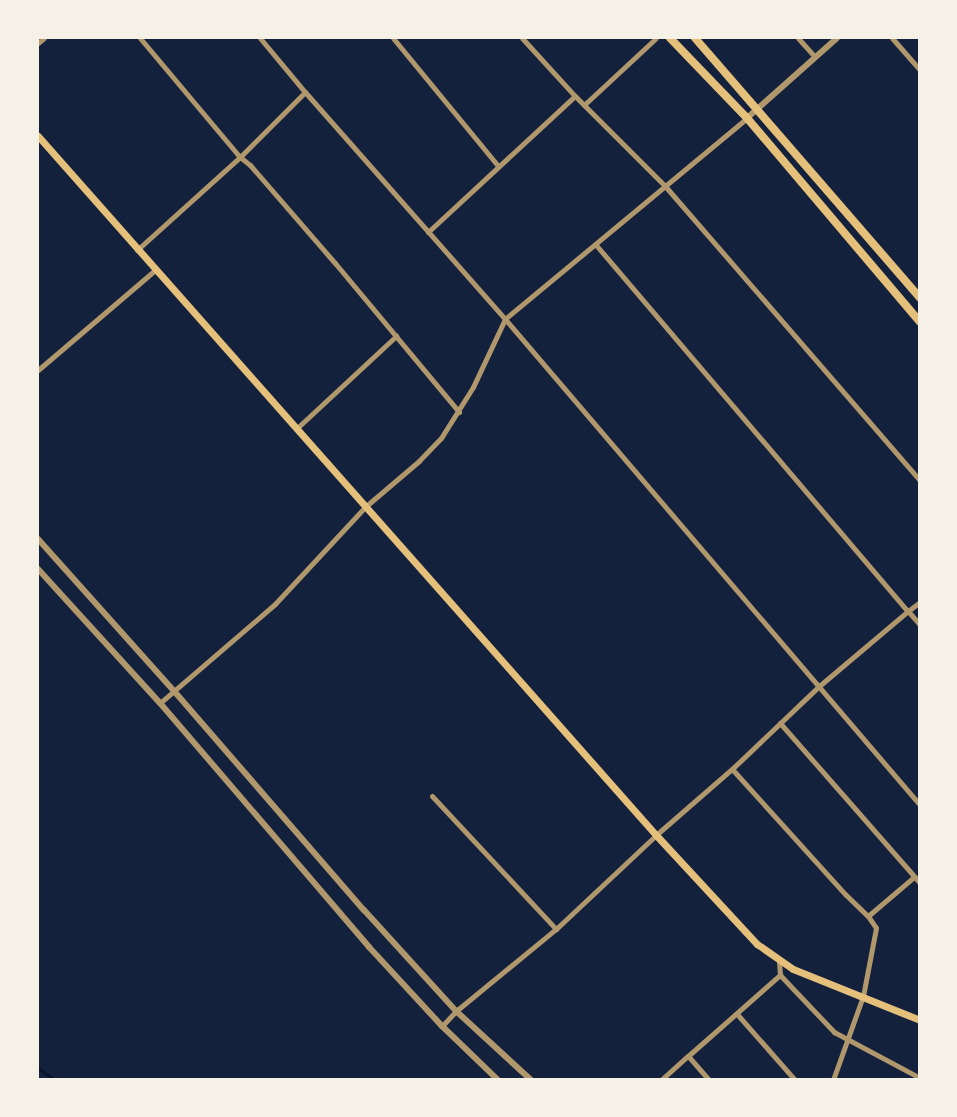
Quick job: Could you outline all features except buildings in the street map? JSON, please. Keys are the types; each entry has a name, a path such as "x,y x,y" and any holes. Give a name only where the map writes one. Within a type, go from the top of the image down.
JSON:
{"main road":[{"path":"670,38 747,118 920,322"},
{"path":"695,38 920,298"},
{"path":"38,136 365,508 656,834 757,944 779,961 920,1020"}],"street":[{"path":"38,43 44,38"},
{"path":"140,38 240,157 262,178 459,412"},
{"path":"260,38 305,92 505,319 920,805"},
{"path":"393,38 498,166"},
{"path":"522,38 575,96 665,186 920,480"},
{"path":"584,105 656,38"},
{"path":"798,38 814,57"},
{"path":"160,703 275,604 365,508 424,456 441,438 459,412 505,319 747,118 837,38"},
{"path":"892,38 920,70"},
{"path":"137,250 240,157 305,92"},
{"path":"428,232 575,96"},
{"path":"596,245 920,625"},
{"path":"38,370 154,270"},
{"path":"296,429 396,336"},
{"path":"38,539 174,691 364,910 456,1011 530,1080"},
{"path":"38,570 160,703 337,911 442,1026 498,1080"},
{"path":"442,1026 456,1011 556,929 656,834 732,770 818,687 920,602"},
{"path":"780,723 920,883"},
{"path":"732,770 846,895 868,916 876,928 863,996 834,1080"},
{"path":"432,796 556,929"},
{"path":"868,916 914,877"},
{"path":"779,961 780,975 834,1032 920,1078"},
{"path":"661,1080 780,975"},
{"path":"737,1014 795,1080"},
{"path":"688,1056 709,1080"}],"waterway":[{"path":"38,1068 55,1080"}]}
